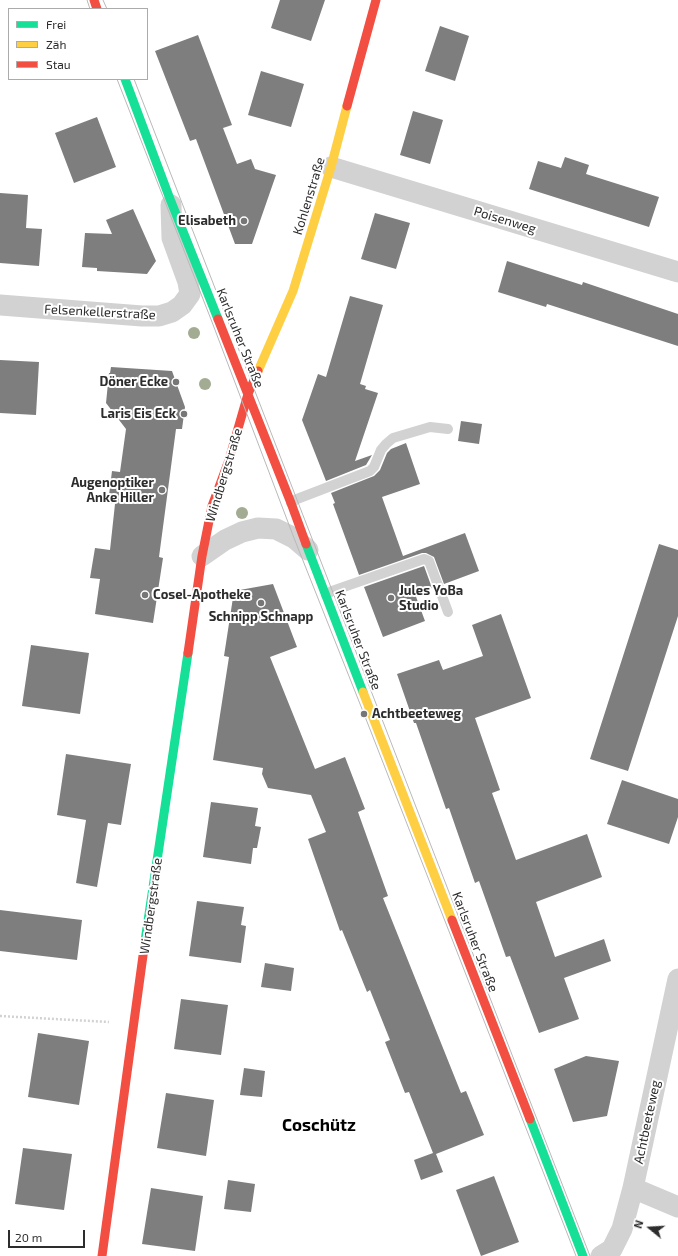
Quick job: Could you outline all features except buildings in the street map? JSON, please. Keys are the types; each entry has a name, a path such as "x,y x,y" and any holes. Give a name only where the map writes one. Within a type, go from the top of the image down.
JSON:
{"street":[{"name":"Kohlenstraße","path":"248,394 293,291 331,167 376,0"},
{"name":"Karlsruher Straße","path":"125,80 170,200 291,503 583,1256"},
{"name":"Poisenweg","path":"331,167 678,272"},
{"name":"Felsenkellerstraße","path":"0,305 142,316 159,316 172,312 182,305 190,294 188,282 172,238 170,200"},
{"name":"Windbergstraße","path":"102,1256 202,556 212,506 248,394"},
{"name":"Windbergstraße","path":"202,556 225,540 242,532 258,528 276,529 294,538 308,550"},
{"name":"Achtbeeteweg","path":"600,1256 612,1249 622,1229 633,1188 678,979"},
{"path":"633,1188 678,1207"}],"lane":[{"path":"291,503 297,499 370,471 374,467 381,450 393,438 430,427 448,428"},
{"path":"326,595 332,591 424,559 429,561 448,612"}],"path":[{"path":"0,1016 134,1024"}],"tram line":[{"path":"87,0 90,8"},
{"path":"103,0 107,8"},
{"path":"117,80 212,322 294,538 576,1256"},
{"path":"134,80 590,1256"}],"traffic: fast":[{"path":"125,80 170,199 218,319"},
{"path":"306,544 363,692"},
{"path":"145,941 188,653"},
{"path":"530,1119 583,1256"}],"traffic: slow":[{"path":"258,371 293,291 331,167 347,106"},
{"path":"363,692 452,920"}],"traffic: jam":[{"path":"94,0 97,8"},
{"path":"347,106 376,0"},
{"path":"218,319 306,544"},
{"path":"188,653 202,556 212,506 229,460 248,394 258,371"},
{"path":"452,920 530,1119"},
{"path":"102,1256 145,941"}],"place":[{"name":"Elisabeth","path":"244,221"},
{"name":"Döner Ecke","path":"176,382"},
{"name":"Laris Eis Eck","path":"184,414"},
{"name":"Augenoptiker Anke Hiller","path":"162,490"},
{"name":"Cosel-Apotheke","path":"145,595"},
{"name":"Jules YoBa Studio","path":"391,598"},
{"name":"Schnipp Schnapp","path":"261,603"},
{"name":"Achtbeeteweg","path":"364,714"}],"district":[{"name":"Coschütz","path":"319,1125"}]}
